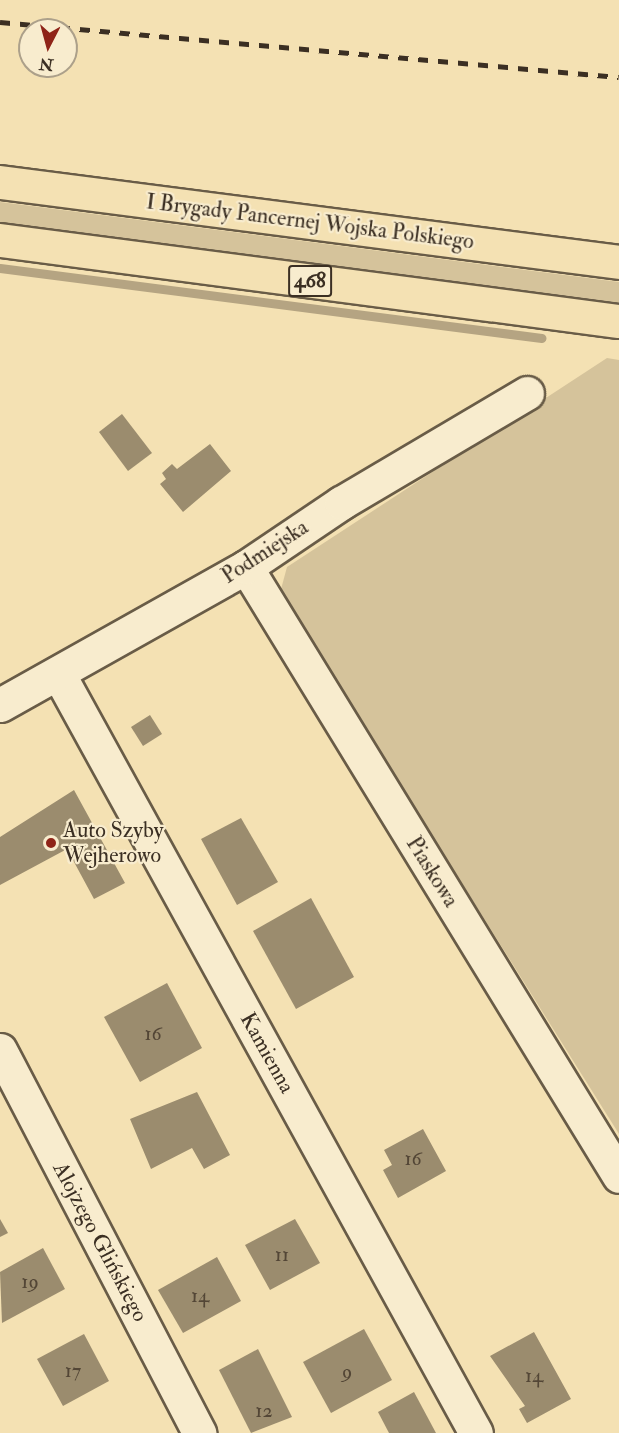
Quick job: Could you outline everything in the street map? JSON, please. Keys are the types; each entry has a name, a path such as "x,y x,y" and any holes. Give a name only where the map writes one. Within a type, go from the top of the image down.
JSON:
{"main road":[{"name":"I Brygady Pancernej Wojska Polskiego","path":"0,183 619,262"},
{"name":"468","path":"0,240 619,321"}],"street":[{"name":"Podmiejska","path":"0,705 246,567 341,502 527,393"},
{"name":"Piaskowa","path":"246,567 619,1176"},
{"name":"Kamienna","path":"58,673 476,1433"},
{"name":"Alojzego Glińskiego","path":"0,1050 199,1433"}],"shaded area":[{"path":"0,202 619,282 619,306 0,226"},
{"path":"607,358 619,360 619,1134 280,593 287,567"}],"building":[{"path":"122,414 152,453 128,471 99,432"},
{"path":"210,444 231,471 183,512 160,484 166,479 162,473 172,464 177,469"},
{"path":"150,715 162,734 143,746 131,727"},
{"name":"Auto Szyby Wejherowo","path":"74,790 125,883 94,899 67,849 0,885 0,837"},
{"path":"241,818 278,882 237,905 201,839"},
{"path":"311,898 354,977 296,1009 253,931"},
{"path":"167,983 202,1048 140,1082 104,1017"},
{"path":"197,1092 230,1155 204,1169 192,1148 151,1169 130,1119"},
{"path":"423,1129 446,1171 398,1198 383,1170 392,1165 384,1150"},
{"path":"0,1219 8,1233 0,1237"},
{"path":"295,1219 320,1263 270,1290 245,1245"},
{"path":"43,1248 65,1289 2,1323 0,1272"},
{"path":"217,1257 241,1301 183,1333 158,1290"},
{"path":"364,1329 392,1380 331,1413 303,1362"},
{"path":"534,1332 571,1399 527,1423 519,1409 525,1406 490,1356"},
{"path":"84,1334 109,1381 63,1406 37,1359"},
{"path":"258,1349 292,1417 251,1433 219,1370"},
{"path":"414,1392 436,1433 389,1433 378,1412"}],"waterway":[{"path":"0,268 541,338"}],"railway":[{"path":"0,22 619,77"}],"place":[{"name":"Auto Szyby Wejherowo","path":"51,843"}]}
